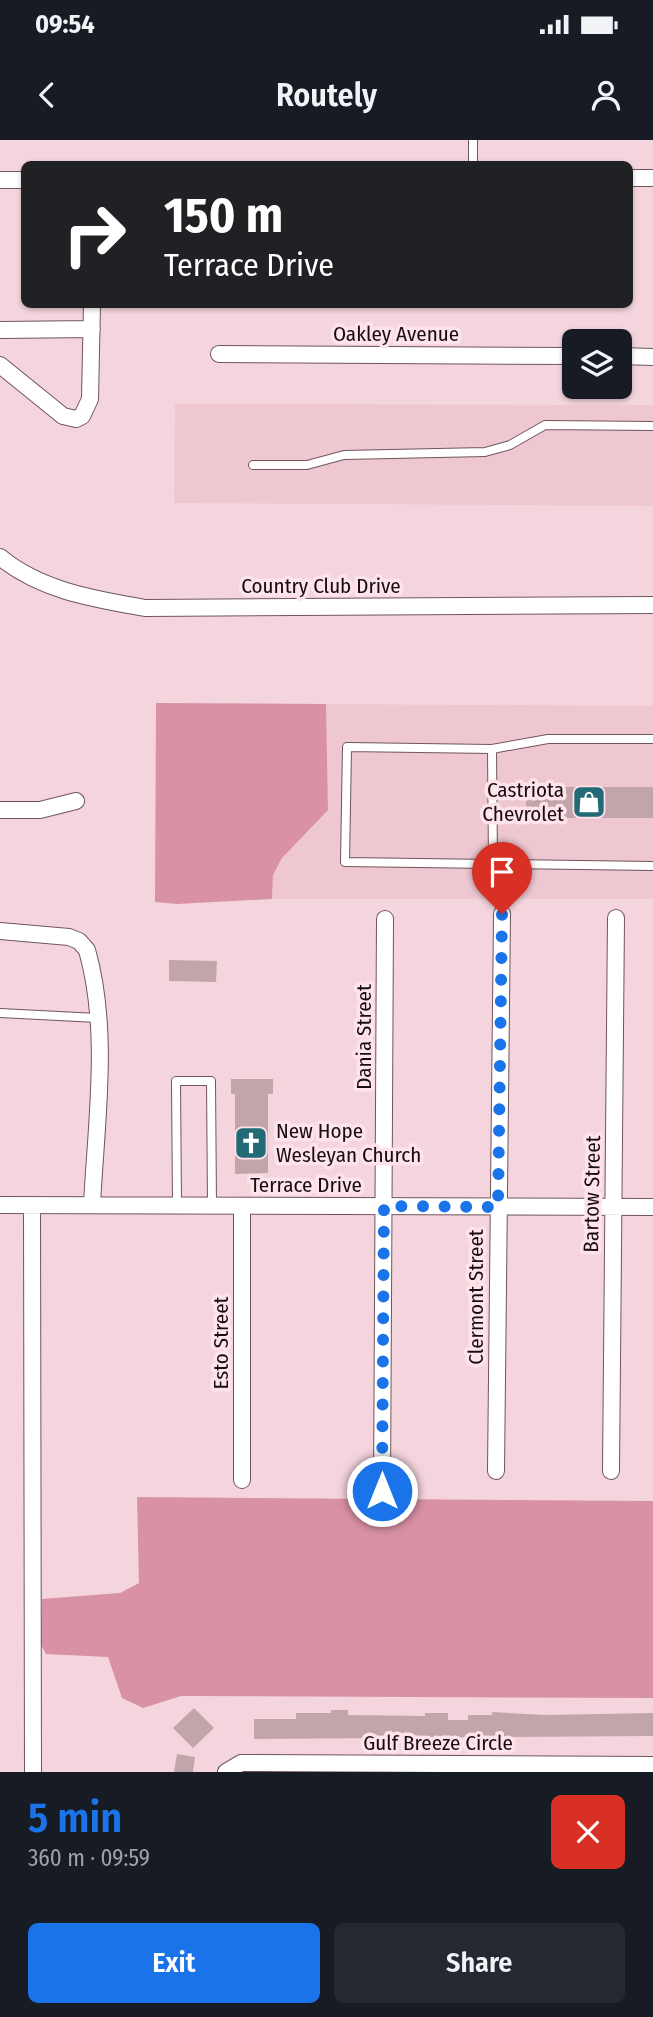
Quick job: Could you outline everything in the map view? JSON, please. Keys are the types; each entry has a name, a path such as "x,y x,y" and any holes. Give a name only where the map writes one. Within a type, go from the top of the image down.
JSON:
{"street":[{"path":"633,178 653,178"},
{"path":"0,180 21,180"},
{"path":"0,365 63,416 75,419 85,413 90,399 92,308"},
{"path":"0,330 92,329"},
{"name":"Oakley Avenue","path":"219,354 562,356"},
{"path":"632,356 653,357"},
{"name":"Country Club Drive","path":"0,557 15,569 76,596 145,608 653,605"},
{"path":"0,810 40,810 76,801"},
{"name":"Clermont Street","path":"496,1471 502,914"},
{"name":"Bartow Street","path":"611,1471 616,918"},
{"name":"Dania Street","path":"382,1491 385,919"},
{"path":"0,930 79,941 87,950 98,1018 99,1070 92,1205"},
{"name":"Terrace Drive","path":"0,1205 653,1207"},
{"path":"32,1205 33,1772"},
{"name":"Esto Street","path":"242,1206 242,1480"},
{"name":"Gulf Breeze Circle","path":"226,1772 241,1763 653,1765"}],"lane":[{"path":"473,140 473,161"},
{"path":"253,465 307,465 344,455 485,452 510,445 545,425 653,426"},
{"path":"653,739 548,738 492,749 347,747 345,862 653,866"},
{"path":"492,749 493,864"},
{"path":"0,1013 98,1018"},
{"path":"177,1205 176,1081 211,1081 212,1206"}],"shaded area":[{"path":"175,404 653,405 653,506 174,503"},
{"path":"156,703 326,704 328,810 282,858 273,875 272,899 177,904 155,902"},
{"name":"Castriota Chevrolet","path":"326,704 653,706 653,899 272,899 273,875 282,858 328,809"},
{"path":"137,1497 653,1501 653,1698 181,1696 143,1708 122,1698 108,1657 46,1654 41,1645 42,1599 120,1593 139,1583"}],"building":[{"name":"Castriota Chevrolet","path":"526,787 653,787 653,818 526,818"},
{"path":"169,960 217,961 216,982 169,981"},
{"name":"New Hope Wesleyan Church","path":"231,1079 273,1079 273,1094 268,1094 268,1173 235,1174 235,1094 231,1094"},
{"path":"194,1708 214,1728 193,1748 173,1728"},
{"path":"331,1710 348,1710 348,1715 425,1716 425,1713 448,1713 448,1720 468,1720 468,1715 492,1715 492,1712 545,1715 653,1713 653,1736 254,1739 254,1719 296,1719 296,1713 331,1713"},
{"path":"177,1754 195,1757 193,1772 174,1772"}],"place":[{"name":"Castriota Chevrolet","path":"589,802"},
{"name":"New Hope Wesleyan Church","path":"251,1143"}],"route":[{"path":"382,1491 384,1206 498,1207 502,914"}]}
